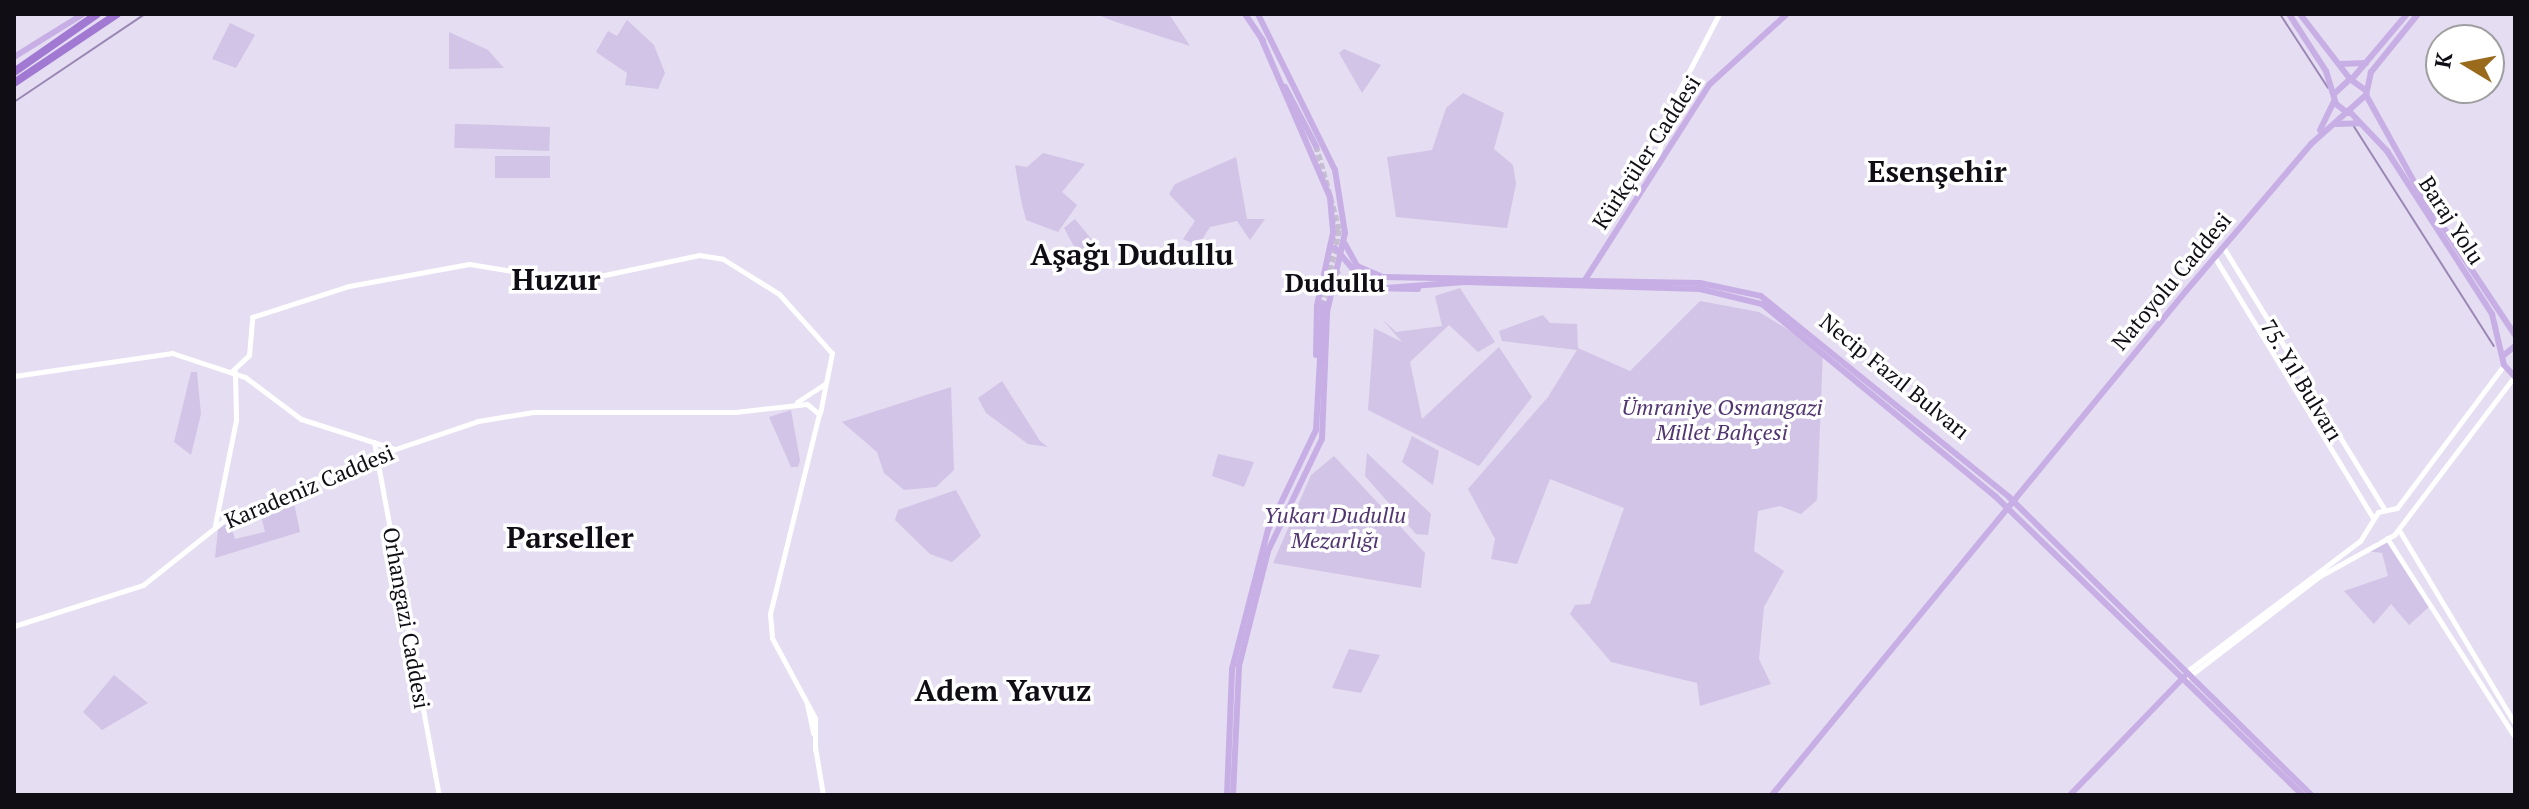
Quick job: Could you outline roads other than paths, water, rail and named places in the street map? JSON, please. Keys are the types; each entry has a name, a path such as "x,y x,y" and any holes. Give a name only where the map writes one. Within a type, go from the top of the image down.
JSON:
{"highway":[{"path":"14,72 97,14"},
{"path":"14,83 117,14"}],"main road":[{"path":"14,57 83,14"},
{"path":"1245,14 1262,40 1316,146"},
{"path":"1233,795 1230,704 1268,551 1322,439 1325,326 1345,244 1342,193 1258,14"},
{"name":"Kürkçüler Caddesi","path":"1583,283 1710,84 1787,14"},
{"path":"2289,14 2334,98"},
{"path":"2300,14 2333,60 2365,93 2418,14"},
{"path":"2311,144 2334,98 2407,14"},
{"path":"1262,40 1330,197 1333,233 1340,260 1384,290"},
{"path":"2333,60 2355,69 2372,57"},
{"name":"Baraj Yolu","path":"2365,93 2418,189 2515,335"},
{"name":"Natoyolu Caddesi","path":"1772,795 1985,535 2004,506 2311,144 2349,113 2365,93"},
{"name":"Baraj Yolu","path":"2334,98 2367,126 2492,314 2503,362"},
{"path":"2311,144 2341,122 2367,126"},
{"path":"1330,197 1342,193"},
{"path":"1333,233 1345,233"},
{"path":"1319,384 1315,323 1333,233"},
{"path":"1345,244 1357,266 1383,277 1374,285 1384,290"},
{"name":"Necip Fazıl Bulvarı","path":"1383,277 1700,289 1762,304 2004,506 2311,795"},
{"name":"Necip Fazıl Bulvarı","path":"1384,290 1465,282 1721,285 1761,296 2011,499 2302,795"},
{"path":"1227,795 1230,704 1249,586 1313,438 1323,304"},
{"path":"2515,346 2503,362 2515,377"},
{"path":"2070,795 2186,676"}],"street":[{"path":"1653,171 1673,102 1719,14"},
{"name":"75. Yıl Bulvarı","path":"2223,247 2386,510 2399,525"},
{"path":"233,371 249,355 252,317 349,286 469,264 576,281 699,255 723,259 779,294 832,353 770,614 772,638 805,691 815,718 815,749 823,795"},
{"name":"75. Yıl Bulvarı","path":"2215,258 2384,537"},
{"path":"14,376 157,352 233,371 301,419 395,449"},
{"path":"2186,676 2399,525 2490,397 2503,362"},
{"path":"214,526 236,420 233,371"},
{"path":"235,380 245,377"},
{"path":"2186,676 2360,541 2372,521 2404,501 2490,397 2515,377"},
{"path":"792,405 826,383"},
{"path":"792,405 815,405 819,414"},
{"name":"Karadeniz Caddesi","path":"14,626 143,585 226,519 377,455 501,415 750,411 792,405"},
{"name":"Orhangazi Caddesi","path":"374,442 439,795"},
{"path":"218,506 226,519"},
{"path":"2399,525 2407,552 2515,724"},
{"path":"2384,537 2515,737"}],"waterway":[{"path":"14,102 145,14"},
{"path":"2280,14 2328,88"},
{"path":"2353,125 2494,346"}],"tunnel":[{"path":"1316,146 1339,230 1323,304"},
{"path":"1335,270 1349,286 1375,289"}],"district":[{"name":"Esenşehir","path":"1937,171"},
{"name":"Aşağı Dudullu","path":"1132,254"},
{"name":"Huzur","path":"556,279"},
{"name":"Dudullu","path":"1335,283"},
{"name":"Parseller","path":"570,537"},
{"name":"Adem Yavuz","path":"1003,690"}],"park label":[{"name":"Ümraniye Osmangazi Millet Bahçesi","path":"1722,418"},
{"name":"Yukarı Dudullu Mezarlığı","path":"1335,526"}]}
